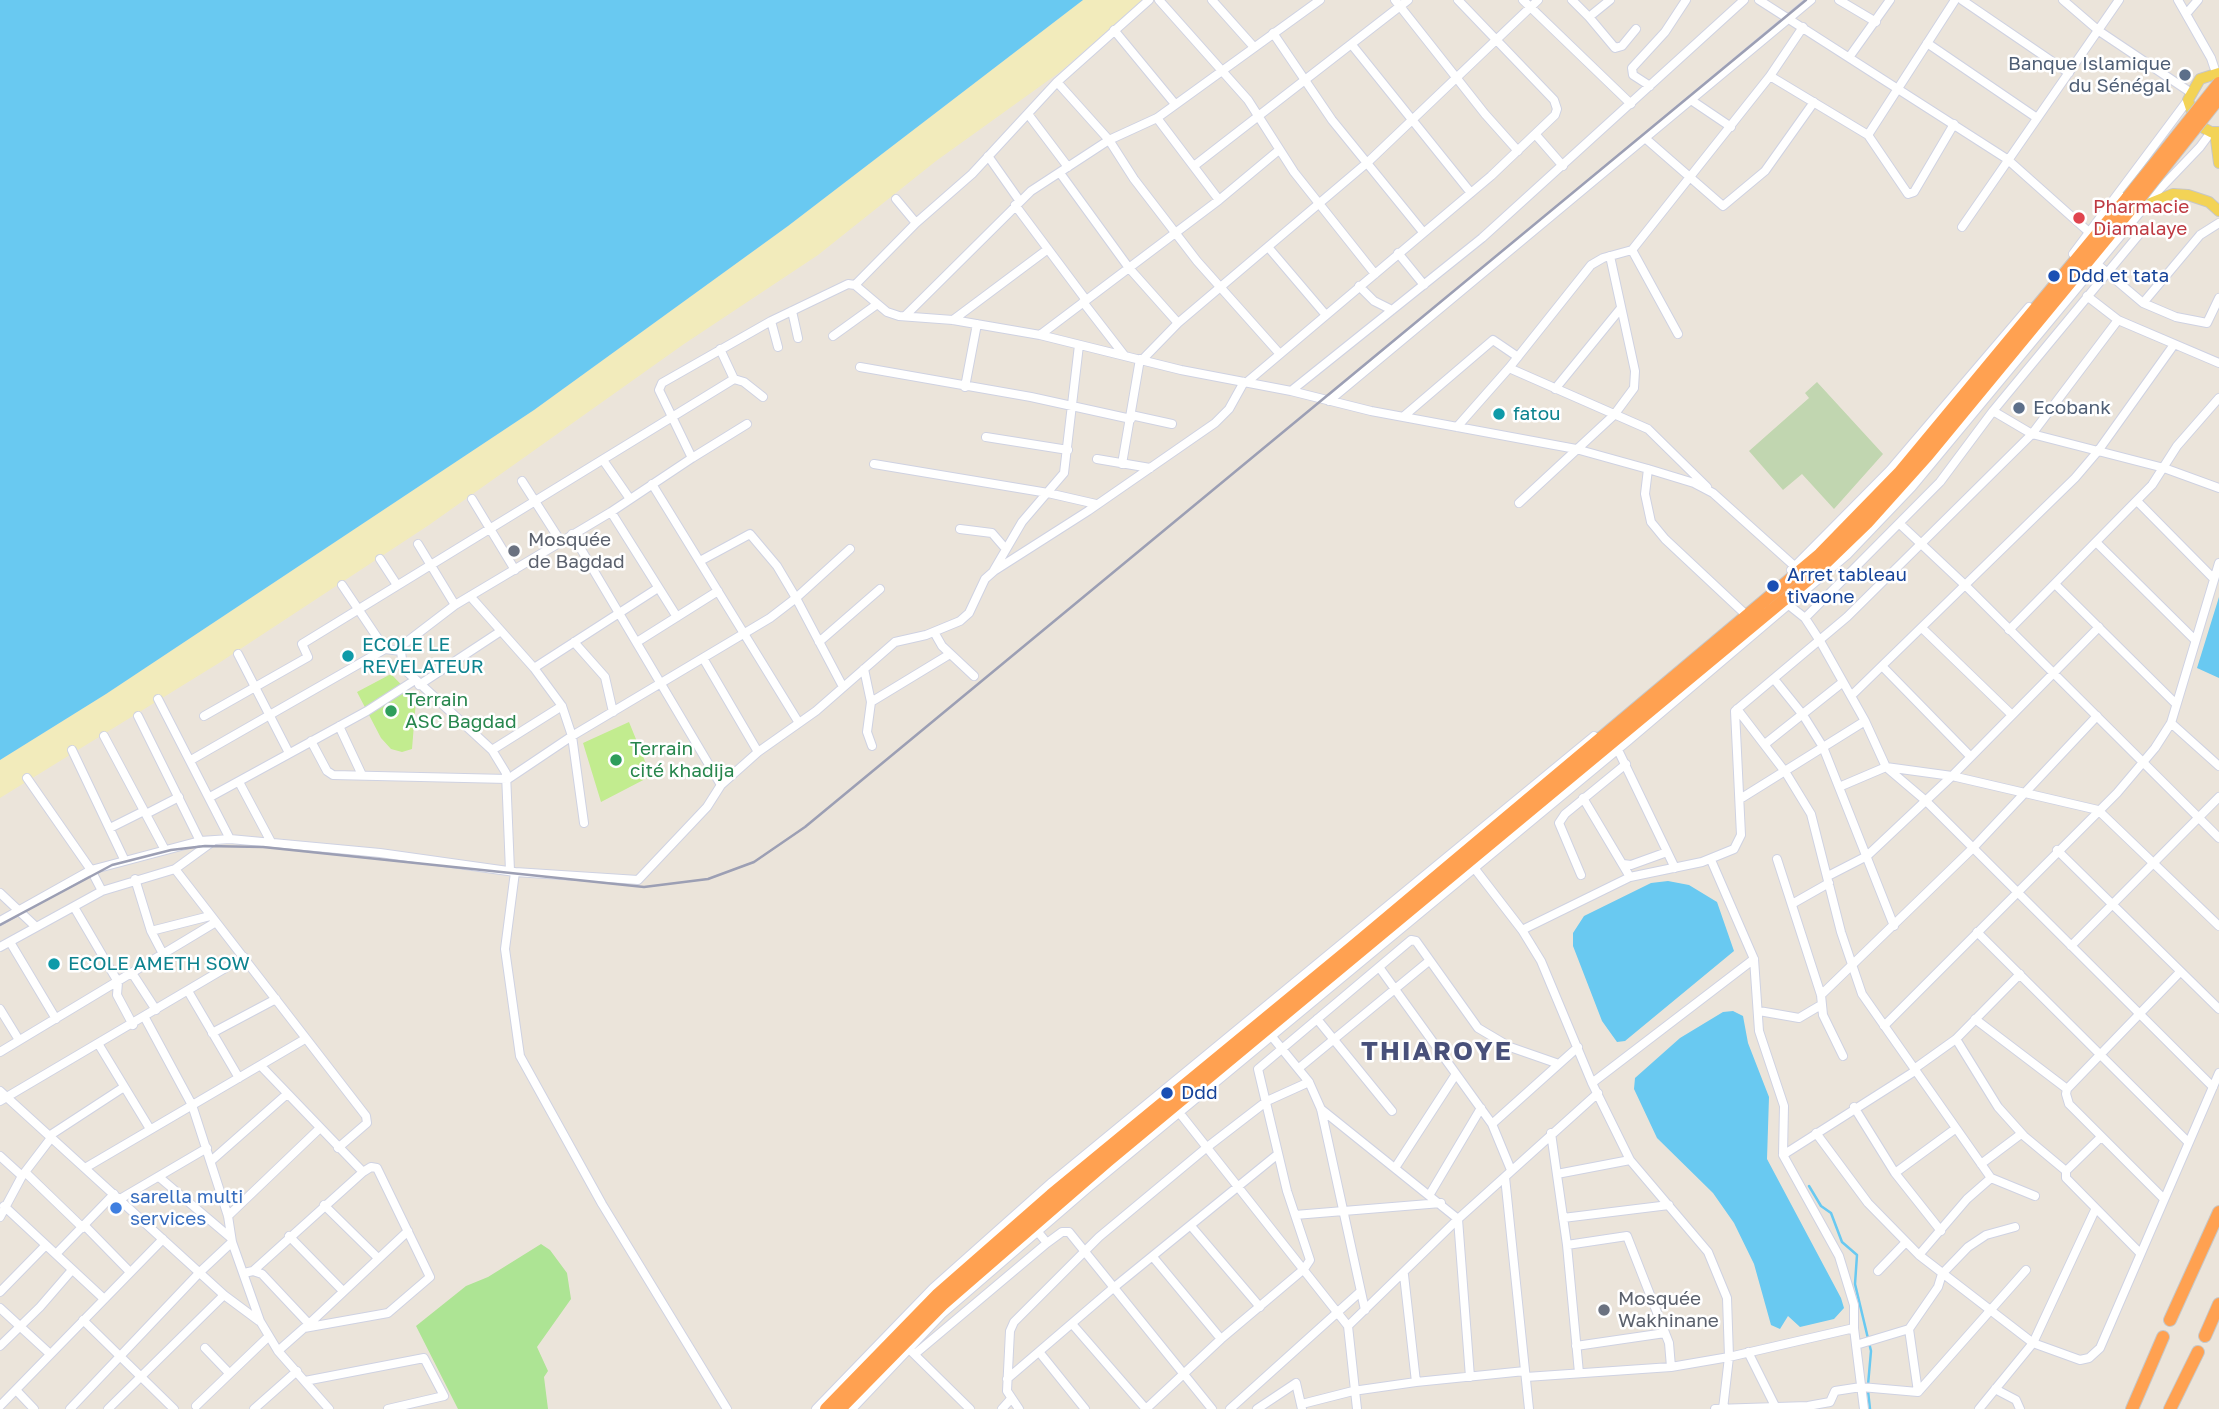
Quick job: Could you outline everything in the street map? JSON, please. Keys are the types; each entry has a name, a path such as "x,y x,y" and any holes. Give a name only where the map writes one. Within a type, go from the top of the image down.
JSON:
{"highway":[{"path":"2136,202 2216,72"},
{"path":"840,1409 904,1341 935,1291 1361,940 1798,569 1899,473 2099,240 2136,202 2219,98"},
{"path":"826,1409 1086,1184 1754,631 1897,490 2099,240"},
{"path":"2170,1320 2219,1212"},
{"path":"2205,1336 2219,1304"},
{"path":"2132,1409 2163,1337"},
{"path":"2171,1409 2198,1352"}],"main road":[{"path":"2216,72 2189,96 2188,109 2196,124 2215,132 2219,163"},
{"path":"2136,202 2173,194 2188,195 2208,202 2219,211"}],"street":[{"path":"692,458 670,417 659,387 771,321 840,286 855,285 988,156 1057,82 1149,0"},
{"path":"1159,0 1258,116 1279,150 1375,274"},
{"path":"1212,0 1253,46"},
{"path":"905,316 1017,202 1109,140 1157,118 1320,0"},
{"path":"1194,166 1352,45 1398,3 1408,0"},
{"path":"0,921 91,870 124,859 200,841 230,839 512,871 638,880 707,807 721,785 758,752 799,723 895,642 934,632 969,613 985,579 994,570 1096,505 1215,423 1229,409 1246,382 1279,352 1471,193 1555,115 1557,104 1458,0"},
{"path":"1523,0 1631,104"},
{"path":"1122,464 1142,359 1178,323 1368,162 1538,0"},
{"path":"1572,0 1615,48 1622,46 1636,29"},
{"path":"1590,17 1610,0"},
{"path":"1650,86 1633,75 1632,68 1665,32 1686,0"},
{"path":"1291,391 1424,285 1563,166 1744,0"},
{"path":"1760,0 2007,159 2099,240"},
{"path":"1329,401 1811,0"},
{"path":"1839,0 1876,22"},
{"path":"1850,56 1890,0"},
{"path":"1868,135 1955,0"},
{"path":"1962,0 2069,73"},
{"path":"1455,880 1475,869 1618,750 1754,631 1790,606 1847,555 1912,487 2097,264 2099,240 2189,96 2099,31 2063,0"},
{"path":"1962,227 2119,0"},
{"path":"2178,0 2216,72"},
{"path":"2187,13 2197,0"},
{"path":"1398,3 1518,151"},
{"path":"1457,427 1509,368 1591,265 1632,250 1731,127 1803,27"},
{"path":"1114,30 1175,104"},
{"path":"1273,33 1332,120 1423,232"},
{"path":"1927,43 2037,118"},
{"path":"1352,45 1471,193"},
{"path":"1770,76 1868,135 1906,192 1911,194 1954,124"},
{"path":"1057,82 1109,140 1174,232 1220,288 1279,352"},
{"path":"1692,100 1731,127"},
{"path":"1645,138 1720,204 1727,205 1765,171 1814,102"},
{"path":"1028,114 1068,167"},
{"path":"1157,118 1219,200"},
{"path":"2136,202 2215,132"},
{"path":"1536,135 1563,166"},
{"path":"1040,335 1219,200 1279,150"},
{"path":"988,156 1048,249 1124,355"},
{"path":"1060,173 1129,268 1178,323"},
{"path":"896,199 916,223"},
{"path":"2143,303 2200,235 2219,223"},
{"path":"1805,618 1901,525 1940,482 1993,411 2141,232"},
{"path":"1268,247 1325,314"},
{"path":"953,320 1048,249"},
{"path":"1632,250 1678,334"},
{"path":"1398,254 1424,285"},
{"path":"1519,503 1614,415 1636,381 1610,256"},
{"path":"2097,264 2143,303 2176,317 2207,323 2219,298"},
{"path":"855,285 887,312 1040,335 1329,401 1576,449 1694,483 1713,493"},
{"path":"1359,286 1374,301 1392,310"},
{"path":"2087,296 2118,320 2173,346 2219,363"},
{"path":"1374,301 1376,323"},
{"path":"833,337 876,305"},
{"path":"1555,389 1621,308"},
{"path":"792,311 798,338"},
{"path":"1522,930 1630,877 1711,860 1730,852 1739,844 1740,799 1734,714 1737,709 1820,641 2032,434 2118,320"},
{"path":"771,321 778,347"},
{"path":"965,387 977,324"},
{"path":"1404,416 1493,340 1518,357"},
{"path":"994,570 1005,548 1064,473 1079,345"},
{"path":"1851,696 1966,586 2098,451 2173,346"},
{"path":"720,349 734,379"},
{"path":"860,367 1031,397 1072,408 1172,424"},
{"path":"935,1291 1146,1103 1315,968 1798,569 1713,493 1655,433 1509,368"},
{"path":"204,716 308,657 302,644 734,379 744,382 763,397"},
{"path":"2009,631 2137,501 2164,468 2177,446 2219,398"},
{"path":"1993,411 2032,434 2164,468 2219,488"},
{"path":"1465,417 1476,430"},
{"path":"727,1409 602,1204 520,1056 505,949 512,871 508,779 492,750 403,668 401,651 410,637 455,605 611,512 747,424"},
{"path":"986,436 1068,450"},
{"path":"1097,459 1150,468"},
{"path":"603,460 630,499"},
{"path":"874,464 1048,493 1096,505"},
{"path":"1648,469 1646,494 1651,522 1665,540 1743,612"},
{"path":"522,481 561,542"},
{"path":"652,484 799,723"},
{"path":"472,499 515,570"},
{"path":"2137,501 2214,579"},
{"path":"611,512 677,617"},
{"path":"1901,525 1966,586 2219,838"},
{"path":"960,528 992,533 1005,548"},
{"path":"572,534 663,683 721,785"},
{"path":"700,561 750,534 774,562 796,598 842,685"},
{"path":"2096,542 2194,639"},
{"path":"418,544 455,605"},
{"path":"311,741 327,771 333,775 508,779 572,736 744,633 796,598 850,549"},
{"path":"380,559 397,585"},
{"path":"1884,1026 2143,764 2171,723 2194,639 2219,563"},
{"path":"2055,584 2176,704"},
{"path":"342,585 385,649"},
{"path":"534,668 658,588"},
{"path":"819,642 880,589"},
{"path":"638,642 718,591"},
{"path":"470,596 534,668 562,706 572,736 584,823"},
{"path":"1790,606 1805,618 1820,641 1865,721 1886,767 1926,801 2213,1087"},
{"path":"1792,904 1867,856 1952,776 2099,627"},
{"path":"1922,628 2011,714"},
{"path":"210,797 417,682 501,631"},
{"path":"934,632 950,654 974,676"},
{"path":"574,642 605,677 610,687 613,712"},
{"path":"191,760 385,649 401,651"},
{"path":"238,654 289,753"},
{"path":"871,702 950,654"},
{"path":"703,658 758,752"},
{"path":"1882,666 1970,756"},
{"path":"864,669 871,702 867,732 873,746"},
{"path":"1774,679 1803,715 1823,747 1894,926"},
{"path":"1765,744 1843,682"},
{"path":"158,699 230,839"},
{"path":"492,750 562,706"},
{"path":"1737,709 1786,773 1815,825 1862,994 1992,1178 2035,1196"},
{"path":"138,716 200,841"},
{"path":"1821,995 1973,848 2022,792 2096,716"},
{"path":"1740,799 1786,773 1865,721"},
{"path":"2171,723 2219,766"},
{"path":"339,726 362,775"},
{"path":"104,737 165,850"},
{"path":"72,750 124,859"},
{"path":"1618,750 1675,868"},
{"path":"1581,875 1570,856 1559,822 1583,798 1626,764"},
{"path":"1839,787 1886,767 1952,776 2098,810 2219,926"},
{"path":"27,778 91,870 102,891"},
{"path":"239,782 271,842"},
{"path":"110,828 179,797"},
{"path":"2071,946 2219,797"},
{"path":"1583,798 1630,877"},
{"path":"0,947 102,891 175,869 214,842"},
{"path":"2057,850 2219,1009"},
{"path":"1623,864 1631,865 1667,852"},
{"path":"1777,859 1821,995 1821,1005 1843,1056"},
{"path":"1711,860 1754,959 1759,1031 1784,1106 1783,1155 1839,1256 1854,1306 1854,1328 1864,1409"},
{"path":"175,869 368,1119 338,1148"},
{"path":"1475,869 1522,930 1541,961 1592,1083 1630,1160 1708,1252 1720,1276 1727,1298 1729,1357 1723,1409"},
{"path":"135,879 151,931 163,954"},
{"path":"0,893 36,928"},
{"path":"74,907 118,982 117,995 133,1025"},
{"path":"151,931 213,919"},
{"path":"0,1052 163,954 213,919"},
{"path":"1976,932 2188,1142"},
{"path":"1073,1325 1146,1409 1221,1339 1304,1269 1310,1260 1278,1154 1258,1069 1411,940 1416,941 1478,1028 1510,1047 1556,1063"},
{"path":"10,942 56,1018"},
{"path":"244,957 99,1045 2,1096 224,1294 260,1321"},
{"path":"1592,1083 1754,959"},
{"path":"1299,1068 1429,961"},
{"path":"1379,967 1492,1124 1508,1173 1529,1409"},
{"path":"2067,1089 2180,972"},
{"path":"132,973 156,1010"},
{"path":"1783,1155 1914,1070 1956,1039 2020,974"},
{"path":"188,991 239,1078"},
{"path":"212,1033 276,999"},
{"path":"1759,1011 1799,1018 1821,1005"},
{"path":"0,1009 19,1040"},
{"path":"145,1018 191,1104 228,1216 231,1240 260,1321 278,1351 329,1409"},
{"path":"1317,1019 1392,1111"},
{"path":"1975,1020 2067,1089 2069,1104 2163,1198"},
{"path":"1269,1033 1299,1068 1321,1110 1365,1310"},
{"path":"85,1168 305,1039"},
{"path":"1956,1039 1985,1090 2021,1134 2066,1171 2068,1182 2140,1253"},
{"path":"99,1045 150,1129"},
{"path":"1492,1124 1556,1063 1578,1047"},
{"path":"261,1066 363,1172"},
{"path":"1816,1133 1868,1203 1919,1255 1942,1274 2033,1343 2072,1360 2089,1358 2096,1353 2219,1073"},
{"path":"1395,1168 1456,1074"},
{"path":"1018,1409 1010,1399 1007,1380 1010,1331 1014,1322 1084,1253 1206,1148 1267,1101 1308,1082"},
{"path":"0,1217 24,1174 50,1137 124,1087"},
{"path":"1348,1326 1550,1133 1598,1093"},
{"path":"211,1161 287,1094"},
{"path":"1854,1107 1895,1173 1941,1231"},
{"path":"1430,1194 1481,1108"},
{"path":"1177,1109 1348,1326 1357,1409"},
{"path":"1321,1110 1430,1194 1458,1219 1470,1377"},
{"path":"228,1216 320,1129"},
{"path":"1895,1173 1955,1129"},
{"path":"1550,1133 1567,1245 1579,1373"},
{"path":"1981,1164 2021,1134"},
{"path":"2066,1171 2101,1137"},
{"path":"56,1254 117,1196 159,1177 207,1148"},
{"path":"1007,1380 1112,1289 1278,1154"},
{"path":"0,1156 84,1227 130,1272"},
{"path":"1557,1174 1630,1160"},
{"path":"253,1271 363,1172 371,1167 377,1168 429,1275 428,1280 384,1315 307,1326"},
{"path":"159,1177 231,1240"},
{"path":"1919,1255 1967,1199 1992,1178"},
{"path":"816,1409 950,1307 1038,1232 1086,1184"},
{"path":"1295,1215 1441,1203"},
{"path":"324,1205 377,1257"},
{"path":"1563,1218 1669,1205"},
{"path":"4,1206 103,1298"},
{"path":"1979,1409 2033,1343 2095,1210"},
{"path":"1191,1226 1259,1307"},
{"path":"1918,1392 1908,1339 1909,1329 1940,1284 1942,1274 1980,1238 2015,1227"},
{"path":"278,1351 408,1231"},
{"path":"852,1409 904,1341 1066,1231 1212,1409"},
{"path":"1038,1232 1047,1243"},
{"path":"289,1236 344,1291"},
{"path":"1567,1245 1627,1236 1665,1333 1671,1367"},
{"path":"0,1406 163,1239"},
{"path":"70,1409 231,1240"},
{"path":"1878,1271 1906,1242"},
{"path":"0,1292 46,1246"},
{"path":"1153,1257 1221,1339"},
{"path":"0,1346 40,1307 72,1270"},
{"path":"1918,1392 2026,1270"},
{"path":"244,1273 253,1271 262,1274 307,1326"},
{"path":"1404,1275 1416,1382"},
{"path":"1230,1409 1336,1310 1360,1292"},
{"path":"108,1409 224,1294"},
{"path":"0,1308 49,1353"},
{"path":"83,1320 174,1409"},
{"path":"1257,1409 1296,1383 1302,1407 1353,1391 1416,1382 1671,1367 1729,1357 1854,1328"},
{"path":"1856,1345 1909,1329"},
{"path":"1576,1346 1665,1333"},
{"path":"196,1406 268,1337"},
{"path":"904,1341 970,1409"},
{"path":"205,1348 229,1373"},
{"path":"1748,1352 1781,1407"},
{"path":"1040,1353 1085,1409"},
{"path":"305,1381 424,1358 444,1396 388,1409"},
{"path":"254,1409 297,1371"},
{"path":"1715,1409 1809,1408 1830,1402 1835,1391 1861,1387 1918,1392"},
{"path":"1995,1389 2016,1400 2020,1409"},
{"path":"16,1390 34,1409"},
{"path":"1002,1409 1010,1399"}],"green space":[{"path":"1817,382 1883,454 1834,509 1802,474 1783,490 1749,451 1809,398 1805,393"},
{"name":"Terrain ASC Bagdad","path":"391,674 416,700 412,749 402,752 391,749 381,738 357,692"},
{"name":"Terrain cité khadija","path":"629,722 651,776 601,802 583,743"},
{"path":"541,1244 550,1250 567,1273 571,1299 537,1347 548,1371 544,1377 548,1409 458,1409 416,1326 466,1286 488,1277"}],"sand":[{"path":"1083,0 1143,0 1060,72 936,161 818,255 684,344 429,525 219,663 0,798 0,760 106,694 534,410 788,226"}],"water":[{"path":"0,0 1083,0 788,226 534,410 106,694 0,760"},
{"path":"2219,597 2219,678 2197,668"},
{"path":"1668,881 1689,885 1717,902 1734,951 1625,1041 1617,1042 1602,1021 1573,946 1573,933 1584,916 1651,883"},
{"path":"1733,1011 1743,1016 1748,1043 1769,1097 1767,1159 1841,1298 1844,1308 1834,1319 1800,1327 1788,1316 1780,1329 1771,1325 1754,1264 1734,1223 1713,1193 1657,1138 1634,1089 1635,1078 1680,1038 1723,1012"}],"waterway":[{"path":"1809,1186 1821,1206 1831,1213 1842,1242 1857,1255 1855,1284 1871,1351 1868,1385"},
{"path":"1868,1391 1870,1409"}],"railway":[{"path":"0,925 112,865 171,850 205,846 263,847 644,887 708,879 754,862 805,827 1806,0"}],"place":[{"name":"Banque Islamique du Sénégal","path":"2185,75"},
{"name":"Pharmacie Diamalaye","path":"2079,218"},
{"name":"Ddd et tata","path":"2054,276"},
{"name":"Ecobank","path":"2019,408"},
{"name":"fatou","path":"1499,414"},
{"name":"Mosquée de Bagdad","path":"514,551"},
{"name":"Arret tableau tivaone","path":"1773,586"},
{"name":"ECOLE LE REVELATEUR","path":"348,656"},
{"name":"Terrain ASC Bagdad","path":"391,711"},
{"name":"Terrain cité khadija","path":"616,760"},
{"name":"ECOLE AMETH SOW","path":"54,964"},
{"name":"Ddd","path":"1167,1093"},
{"name":"sarella multi services","path":"116,1208"},
{"name":"Mosquée Wakhinane","path":"1604,1310"}],"district":[{"name":"THIAROYE","path":"1437,1052"}]}
